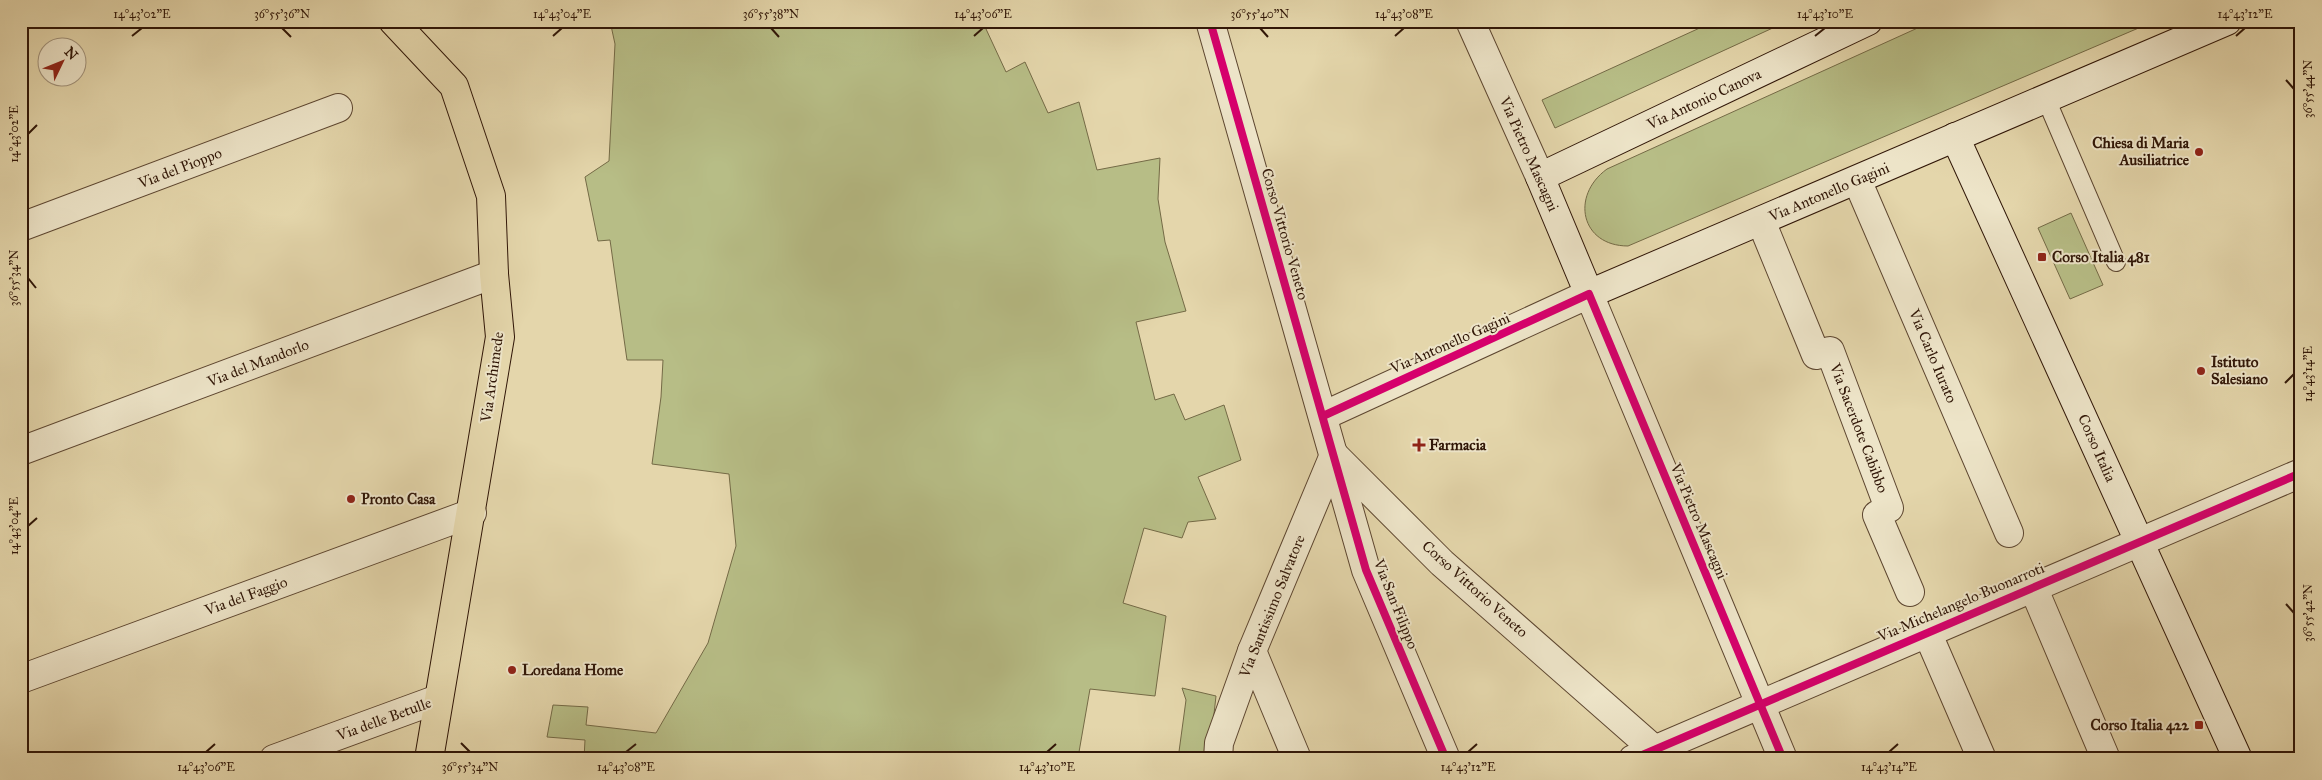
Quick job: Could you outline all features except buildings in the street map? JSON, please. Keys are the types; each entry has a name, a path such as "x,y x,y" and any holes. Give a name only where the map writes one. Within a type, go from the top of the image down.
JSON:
{"main road":[{"name":"Via Archimede","path":"393,21 454,86 491,196 494,274 500,337 472,513 429,759"}],"street":[{"name":"Corso Vittorio Veneto","path":"1210,21 1334,455 1442,562 1652,756"},
{"name":"Via Pietro Mascagni","path":"1470,21 1540,177 1782,759"},
{"name":"Via Antonio Canova","path":"1540,177 1844,28 1868,21"},
{"name":"Via Antonello Gagini","path":"1323,416 1589,294 2227,21"},
{"name":"Via del Pioppo","path":"21,227 338,108"},
{"name":"Corso Italia","path":"1955,137 2238,759"},
{"name":"Via Carlo Iurato","path":"1857,180 2009,533"},
{"name":"Via Sacerdote Cabibbo","path":"1761,221 1816,356 1830,351 1889,508 1877,515 1910,592"},
{"name":"Via del Mandorlo","path":"21,451 494,274"},
{"name":"Via Santissimo Salvatore","path":"1218,759 1219,744 1252,651 1334,455"},
{"name":"Via San Filippo","path":"1334,455 1366,570 1446,759"},
{"name":"Via Michelangelo Buonarroti","path":"1652,756 1760,703 2301,472"},
{"name":"Via del Faggio","path":"21,679 472,513"},
{"path":"2033,587 2106,759"},
{"path":"1927,632 1982,759"},
{"path":"1252,651 1297,759"},
{"name":"Via delle Betulle","path":"274,759 438,699"}],"lane":[{"path":"2046,99 2116,262"}],"green space":[{"path":"610,21 998,21 986,29 1006,72 1025,62 1048,113 1079,102 1097,170 1160,158 1158,199 1165,242 1186,311 1136,322 1155,400 1174,394 1185,420 1224,405 1241,460 1198,477 1216,519 1188,522 1182,538 1144,528 1123,603 1166,616 1155,696 1090,689 1079,752 1148,759 584,759 585,740 547,737 553,705 588,707 586,725 656,733 708,643 736,546 729,474 652,464 661,397 663,360 627,360 610,240 598,241 585,177 609,161 615,44"},
{"path":"1715,21 1788,21 1555,128 1542,100"},
{"path":"1933,21 2155,21 1628,246 1612,244 1600,238 1591,229 1586,218 1585,205 1588,192 1595,180 1607,169"},
{"path":"2071,213 2103,285 2070,299 2038,228"},
{"path":"1182,688 1216,696 1209,759 1178,759 1186,700"}],"cycle path":[{"path":"1210,21 1366,570 1446,759"},
{"path":"1323,416 1589,294 1783,759"},
{"path":"1633,759 2301,473"}],"place":[{"name":"Chiesa di Maria Ausiliatrice","path":"2199,152"},
{"name":"Corso Italia 481","path":"2042,257"},
{"name":"Istituto Salesiano","path":"2201,371"},
{"name":"Farmacia","path":"1419,445"},
{"name":"Pronto Casa","path":"351,499"},
{"name":"Loredana Home","path":"512,670"},
{"name":"Corso Italia 422","path":"2199,725"}]}
